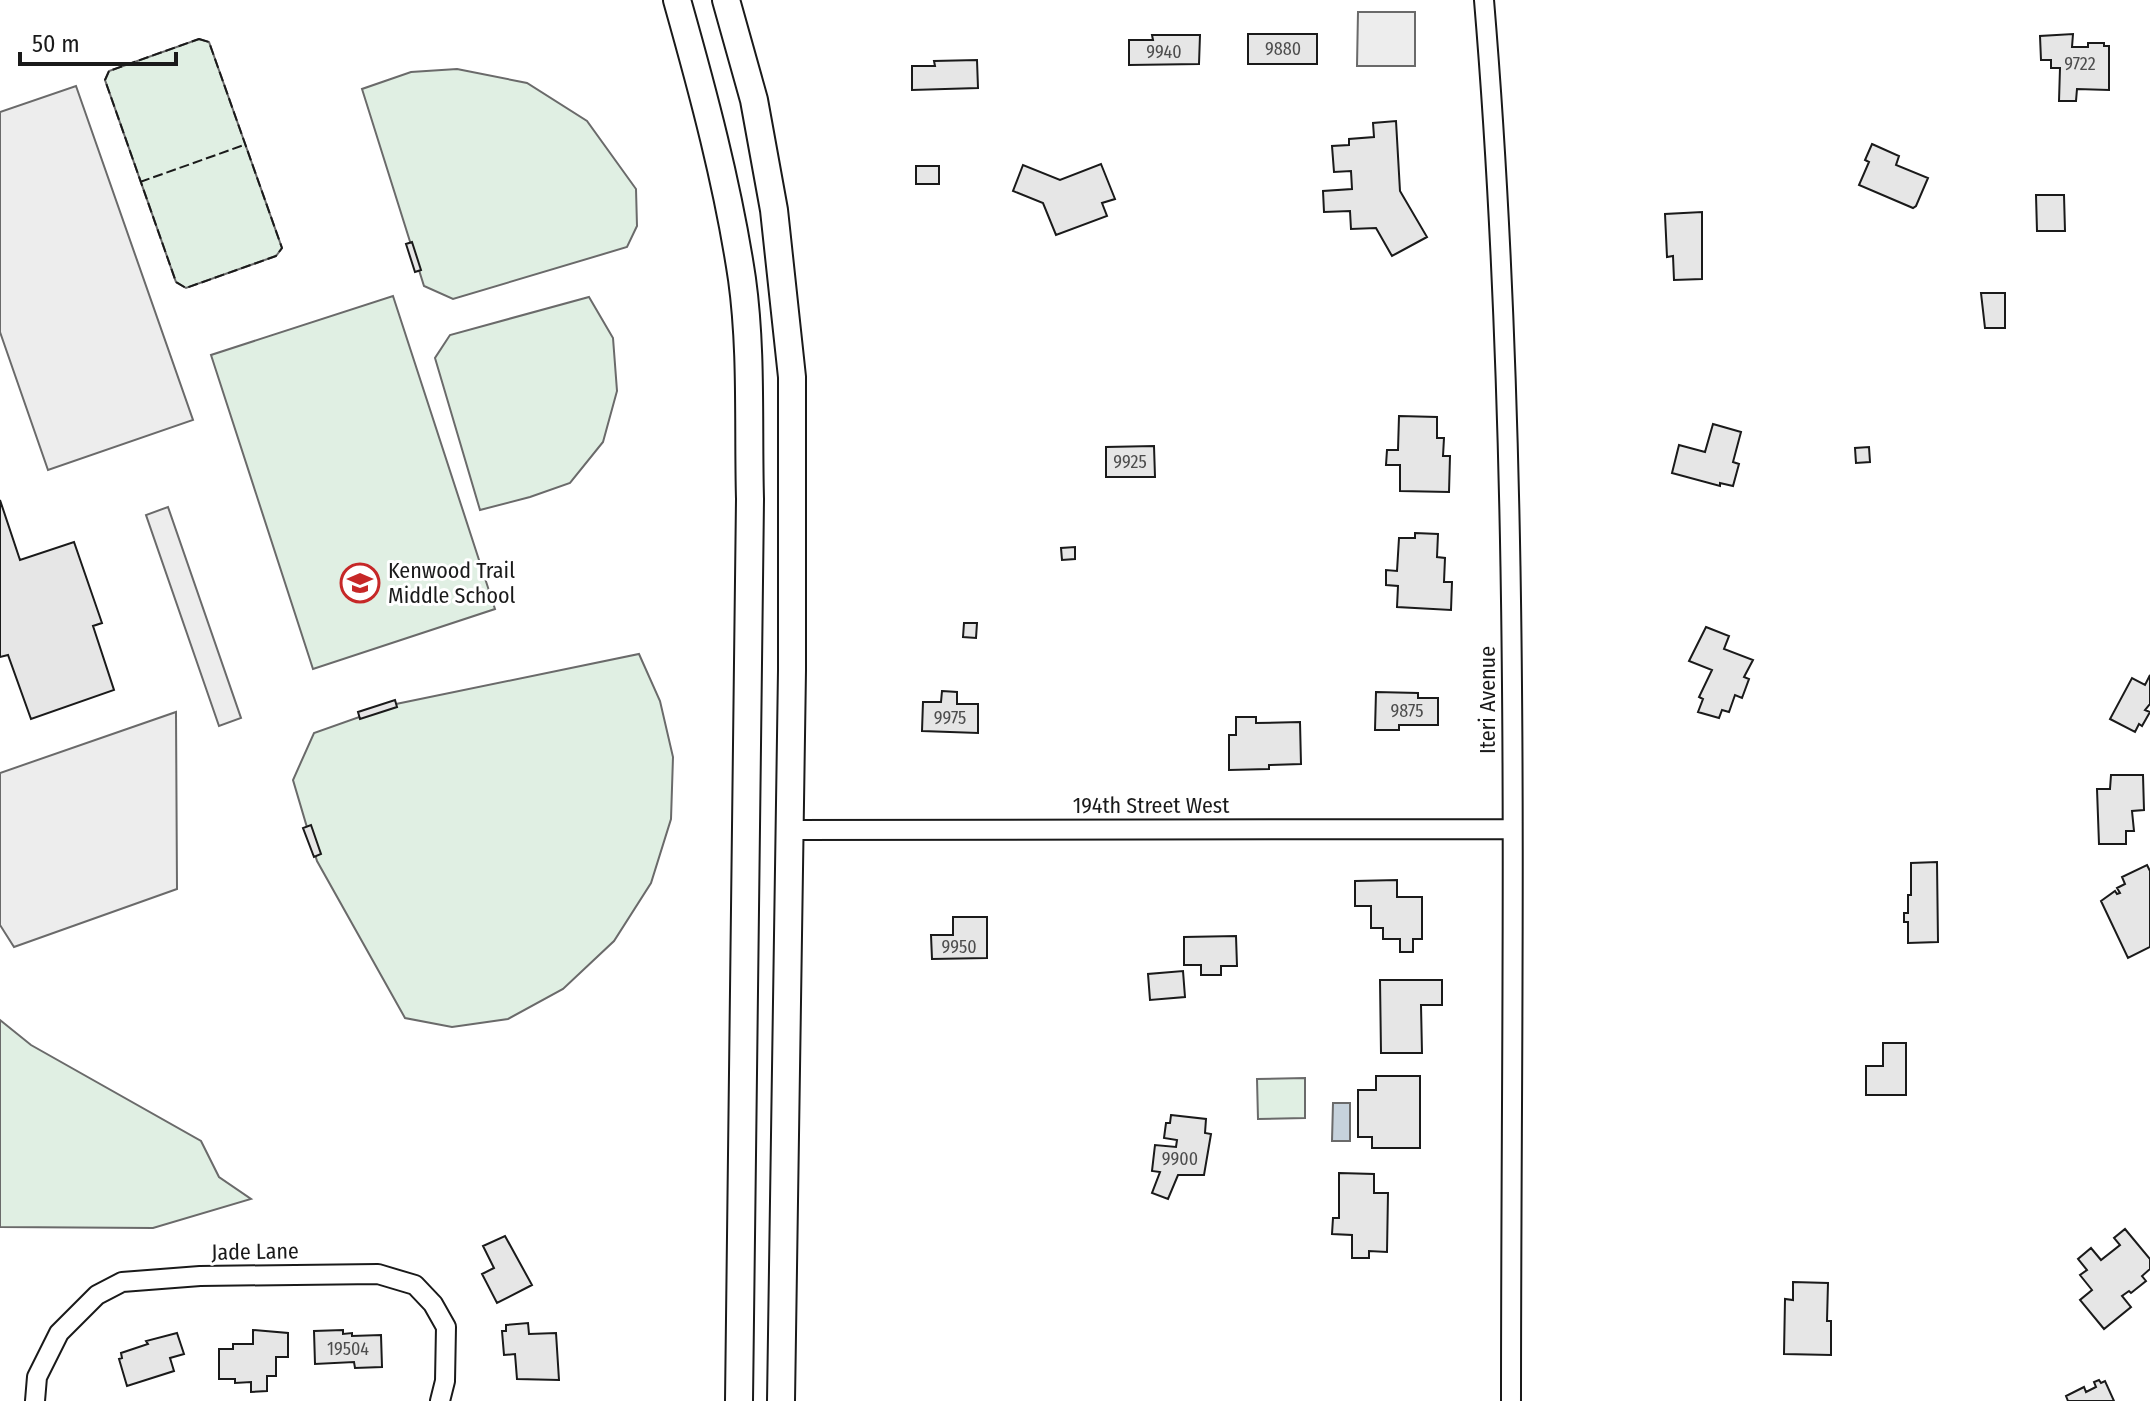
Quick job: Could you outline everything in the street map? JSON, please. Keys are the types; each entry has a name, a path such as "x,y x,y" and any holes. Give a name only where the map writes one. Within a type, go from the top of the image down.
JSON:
{"main road":[{"path":"677,0 724,181 742,282 747,360 750,499 739,1401"},
{"path":"726,0 754,100 774,210 792,377 790,830 781,1401"}],"street":[{"name":"Iteri Avenue","path":"1484,0 1496,172 1509,481 1511,1401"},
{"name":"194th Street West","path":"790,830 1511,829"},
{"name":"Jade Lane","path":"35,1401 37,1377 59,1333 97,1295 122,1282 200,1276 378,1274 415,1285 433,1304 446,1327 445,1381 440,1401"}],"green space":[{"path":"199,39 209,42 282,248 276,256 186,288 176,282 105,80 109,71"},
{"path":"457,69 527,83 587,121 636,189 637,226 627,247 453,299 424,286 362,89 411,72"},
{"path":"393,296 495,609 313,669 211,355"},
{"path":"589,297 613,338 617,391 603,442 570,483 480,510 435,358 450,335"},
{"path":"639,654 660,701 673,757 671,819 651,883 614,941 563,989 508,1019 452,1027 405,1018 317,861 293,780 314,733 396,704"},
{"path":"0,1020 31,1045 201,1141 219,1177 251,1199 153,1228 0,1227"},
{"path":"1305,1078 1305,1118 1258,1119 1257,1079"}],"shaded area":[{"path":"1358,12 1415,12 1415,66 1357,66"},
{"path":"76,86 193,420 48,470 0,332 0,112"},
{"path":"168,507 241,718 219,726 146,515"},
{"path":"176,712 177,889 14,947 0,925 0,773"},
{"path":"1333,1103 1350,1103 1350,1141 1332,1141"}],"building":[{"path":"1248,34 1317,34 1317,64 1248,64"},
{"path":"2073,34 2072,47 2088,47 2088,43 2109,46 2109,90 2077,89 2076,101 2059,101 2060,68 2051,68 2051,60 2041,60 2040,36"},
{"path":"1152,35 1200,35 1199,64 1129,65 1129,40 1153,40"},
{"path":"977,60 978,88 912,90 912,66 935,66 934,61"},
{"path":"1396,121 1400,191 1427,237 1392,256 1376,228 1351,229 1350,211 1324,212 1323,191 1352,189 1351,171 1334,172 1332,146 1349,145 1349,139 1374,137 1373,123"},
{"path":"1872,144 1899,156 1896,165 1928,178 1916,206 1913,208 1859,185 1869,162 1865,160"},
{"path":"1101,164 1115,199 1102,203 1107,216 1056,235 1043,203 1013,191 1023,165 1060,180"},
{"path":"916,166 939,166 939,184 916,184"},
{"path":"2036,195 2064,195 2065,231 2037,231"},
{"path":"1702,212 1702,279 1674,280 1673,256 1667,257 1665,214"},
{"path":"412,242 421,270 415,272 406,244"},
{"path":"1981,293 2005,293 2005,328 1985,328"},
{"path":"1399,416 1437,417 1437,438 1444,438 1443,456 1450,456 1449,492 1400,491 1400,465 1386,465 1387,450 1398,450"},
{"path":"1713,424 1741,432 1733,462 1739,464 1733,486 1720,483 1720,486 1672,473 1679,445 1705,452"},
{"path":"1154,446 1155,477 1106,477 1106,447"},
{"path":"1869,447 1870,462 1856,463 1855,448"},
{"path":"0,500 20,560 74,542 102,623 93,626 114,690 31,719 8,655 0,657"},
{"path":"1415,533 1438,534 1437,557 1445,558 1444,582 1452,582 1451,610 1397,607 1398,586 1386,585 1386,570 1397,571 1399,538 1415,538"},
{"path":"1075,547 1075,559 1062,560 1061,548"},
{"path":"964,623 977,623 976,638 963,637"},
{"path":"1706,627 1729,636 1724,649 1753,660 1744,677 1749,679 1742,698 1735,695 1729,712 1722,710 1719,718 1698,712 1703,699 1699,697 1712,670 1689,661"},
{"path":"2150,675 2150,704 2145,710 2150,712 2142,726 2139,724 2135,732 2110,719 2132,678 2145,685"},
{"path":"942,691 957,692 957,704 978,704 978,733 922,731 923,702 941,702"},
{"path":"1376,692 1418,693 1418,698 1438,698 1438,725 1399,725 1399,730 1375,730"},
{"path":"395,700 397,707 360,719 358,712"},
{"path":"1236,717 1256,717 1256,723 1300,722 1301,764 1229,770 1229,735 1236,735"},
{"path":"2111,775 2143,775 2144,810 2132,811 2134,831 2126,831 2126,844 2099,844 2097,789 2110,789"},
{"path":"311,825 321,854 314,857 303,828"},
{"path":"1937,862 1938,942 1908,943 1908,922 1904,922 1904,913 1908,913 1908,895 1911,895 1911,863"},
{"path":"2147,865 2150,871 2150,947 2128,958 2101,901 2115,891 2120,893 2117,888 2125,884 2122,877"},
{"path":"1397,880 1397,897 1422,897 1422,939 1413,939 1413,952 1400,952 1400,939 1383,939 1383,928 1371,928 1371,906 1355,906 1355,881"},
{"path":"953,917 987,917 987,958 932,959 931,935 953,935"},
{"path":"1236,936 1237,966 1221,966 1221,975 1201,975 1201,965 1184,965 1184,937"},
{"path":"1183,971 1185,997 1150,1000 1148,974"},
{"path":"1380,980 1442,980 1442,1005 1421,1005 1422,1053 1381,1053"},
{"path":"1883,1043 1906,1043 1906,1095 1866,1095 1866,1066 1883,1066"},
{"path":"1376,1076 1420,1076 1420,1148 1372,1148 1372,1137 1358,1137 1358,1090 1376,1090"},
{"path":"1171,1115 1206,1119 1205,1133 1211,1134 1204,1175 1178,1175 1168,1199 1152,1193 1160,1172 1152,1171 1155,1145 1176,1147 1177,1140 1164,1138 1166,1123 1170,1123"},
{"path":"1339,1173 1374,1174 1374,1193 1388,1193 1387,1252 1369,1251 1369,1258 1352,1258 1352,1235 1332,1234 1333,1218 1339,1218"},
{"path":"2125,1229 2150,1259 2150,1269 2142,1276 2146,1281 2122,1296 2131,1307 2104,1329 2080,1300 2092,1290 2080,1275 2087,1270 2078,1259 2091,1248 2101,1260 2120,1245 2114,1238"},
{"path":"505,1236 532,1285 497,1303 482,1274 494,1268 483,1246"},
{"path":"1793,1282 1828,1283 1827,1321 1831,1321 1831,1355 1784,1354 1785,1299 1793,1300"},
{"path":"528,1323 529,1334 556,1333 559,1380 517,1379 515,1354 504,1355 502,1331 506,1331 506,1325"},
{"path":"253,1330 288,1333 288,1357 276,1357 276,1376 267,1376 267,1391 251,1392 251,1382 235,1383 235,1379 219,1379 219,1349 233,1349 233,1344 253,1344"},
{"path":"343,1330 343,1334 352,1333 352,1336 381,1335 382,1367 355,1368 354,1362 315,1364 314,1331"},
{"path":"177,1333 184,1354 170,1358 174,1371 127,1386 119,1359 122,1358 121,1353 148,1344 146,1341"},
{"path":"2099,1380 2101,1383 2105,1381 2114,1401 2068,1401 2066,1396 2084,1387 2086,1392 2096,1387 2094,1382"}],"fence":[{"path":"199,39 209,42 282,248 276,256 186,288 176,282 105,80 109,71 199,39"},
{"path":"140,182 244,145"}],"place":[{"name":"Kenwood Trail Middle School","path":"360,583"}]}
